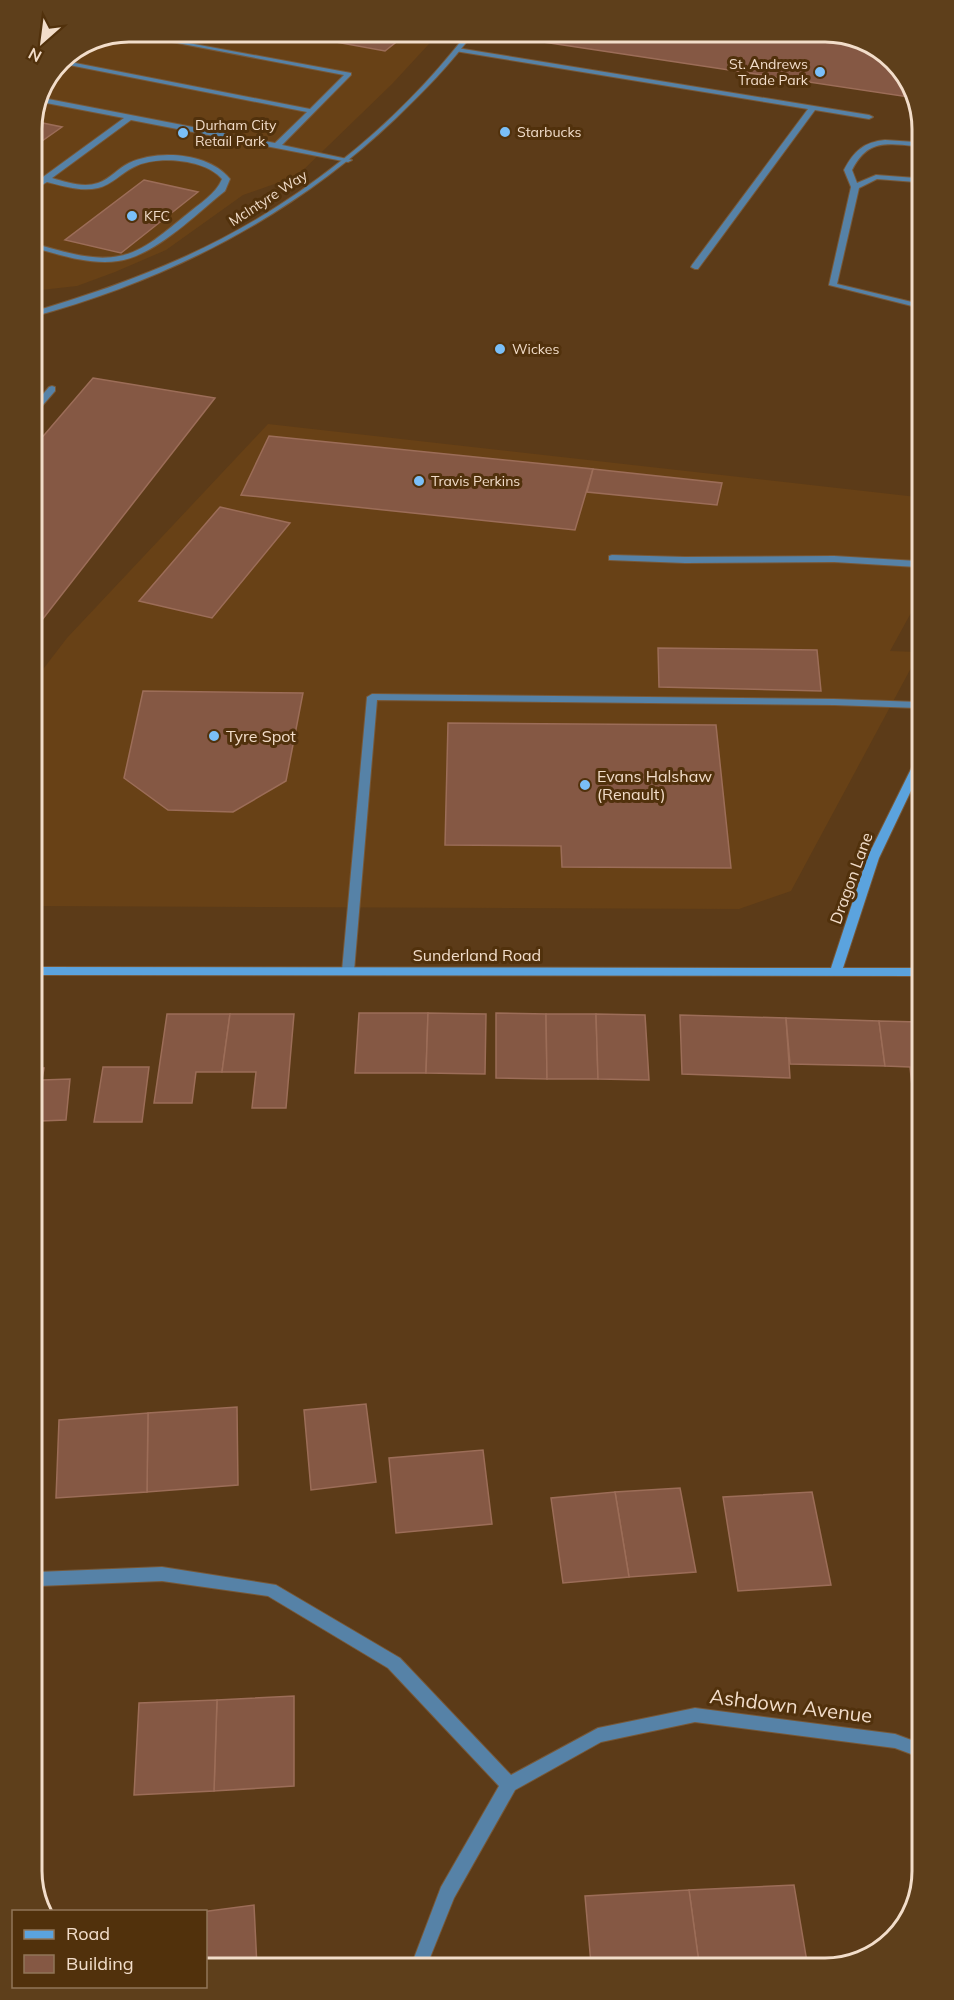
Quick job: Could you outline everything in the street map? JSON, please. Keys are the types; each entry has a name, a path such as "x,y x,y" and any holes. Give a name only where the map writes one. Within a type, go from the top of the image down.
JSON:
{"street":[{"path":"180,42 349,74 277,146"},
{"name":"McIntyre Way","path":"42,312 90,299 156,273 223,242 274,213 348,160 377,134 463,42"},
{"path":"457,50 869,117"},
{"path":"72,63 312,111"},
{"path":"47,101 348,160"},
{"path":"695,267 813,108"},
{"path":"42,182 130,117"},
{"path":"912,144 871,144 859,151 848,170 855,187 833,285 912,304"},
{"path":"42,247 92,259 121,259 143,250 222,189 226,179 223,173 206,164 170,158 133,164 101,185 92,187 46,179"},
{"path":"855,187 876,177 912,180"},
{"path":"42,401 52,389"},
{"path":"612,558 843,559 912,564"},
{"path":"348,972 372,698 834,702 912,705"},
{"name":"Dragon Lane","path":"836,972 873,858 912,777"},
{"name":"Sunderland Road","path":"42,971 912,972"},
{"path":"42,1580 162,1574 271,1590 394,1663 509,1785 447,1893 422,1958"},
{"name":"Ashdown Avenue","path":"509,1785 598,1735 696,1715 896,1741 912,1747"}],"shaded area":[{"name":"Durham City Retail Park","path":"129,42 431,42 392,84 297,176 243,195 166,250 77,286 42,290 42,123 49,96 63,72 72,72 72,63 96,49"},
{"path":"268,424 912,496 912,611 890,651 912,652 912,666 791,891 739,909 42,906 42,671 67,638"}],"building":[{"path":"336,42 396,42 385,51"},
{"name":"St. Andrews Trade Park","path":"543,42 831,42 853,47 878,60 894,76 905,97"},
{"path":"42,123 62,127 42,141"},
{"name":"KFC","path":"144,180 198,192 121,253 65,240"},
{"path":"93,378 215,398 42,620 42,438"},
{"name":"Travis Perkins","path":"269,436 593,469 575,530 241,495"},
{"path":"593,469 722,483 717,505 587,492"},
{"path":"220,507 290,523 212,618 139,601"},
{"path":"658,648 817,650 821,691 659,687"},
{"name":"Tyre Spot","path":"143,691 303,693 286,781 233,812 168,810 124,778"},
{"name":"Evans Halshaw (Renault)","path":"448,723 716,725 731,868 562,867 561,846 445,845"},
{"path":"359,1013 428,1013 426,1073 355,1073"},
{"path":"428,1013 486,1014 485,1074 426,1073"},
{"path":"496,1013 546,1014 547,1079 496,1078"},
{"path":"167,1014 230,1014 222,1072 196,1072 192,1103 154,1103"},
{"path":"230,1014 294,1014 286,1108 252,1108 256,1072 222,1072"},
{"path":"546,1014 596,1014 598,1079 547,1079"},
{"path":"596,1014 645,1015 649,1080 598,1079"},
{"path":"680,1015 786,1018 790,1078 682,1074"},
{"path":"786,1018 879,1021 885,1066 790,1064"},
{"path":"879,1021 912,1022 912,1086 910,1067 885,1066"},
{"path":"103,1067 149,1067 142,1122 94,1122"},
{"path":"70,1079 66,1120 42,1121 42,1080"},
{"path":"366,1404 376,1482 311,1490 304,1410"},
{"path":"237,1407 238,1485 147,1492 148,1413"},
{"path":"148,1413 147,1492 56,1498 59,1420"},
{"path":"483,1450 492,1524 396,1533 389,1458"},
{"path":"680,1488 696,1572 629,1577 615,1492"},
{"path":"615,1492 629,1577 563,1583 551,1498"},
{"path":"812,1492 831,1585 738,1591 723,1497"},
{"path":"294,1696 294,1786 214,1791 217,1700"},
{"path":"217,1700 214,1791 134,1795 139,1703"},
{"path":"794,1885 806,1958 698,1958 689,1890"},
{"path":"689,1890 698,1958 590,1958 585,1896"},
{"path":"254,1905 257,1958 207,1958 207,1911"}],"place":[{"name":"St. Andrews Trade Park","path":"820,72"},
{"name":"Starbucks","path":"505,132"},
{"name":"Durham City Retail Park","path":"183,133"},
{"name":"KFC","path":"132,216"},
{"name":"Wickes","path":"500,349"},
{"name":"Travis Perkins","path":"419,481"},
{"name":"Tyre Spot","path":"214,736"},
{"name":"Evans Halshaw (Renault)","path":"585,785"}]}
